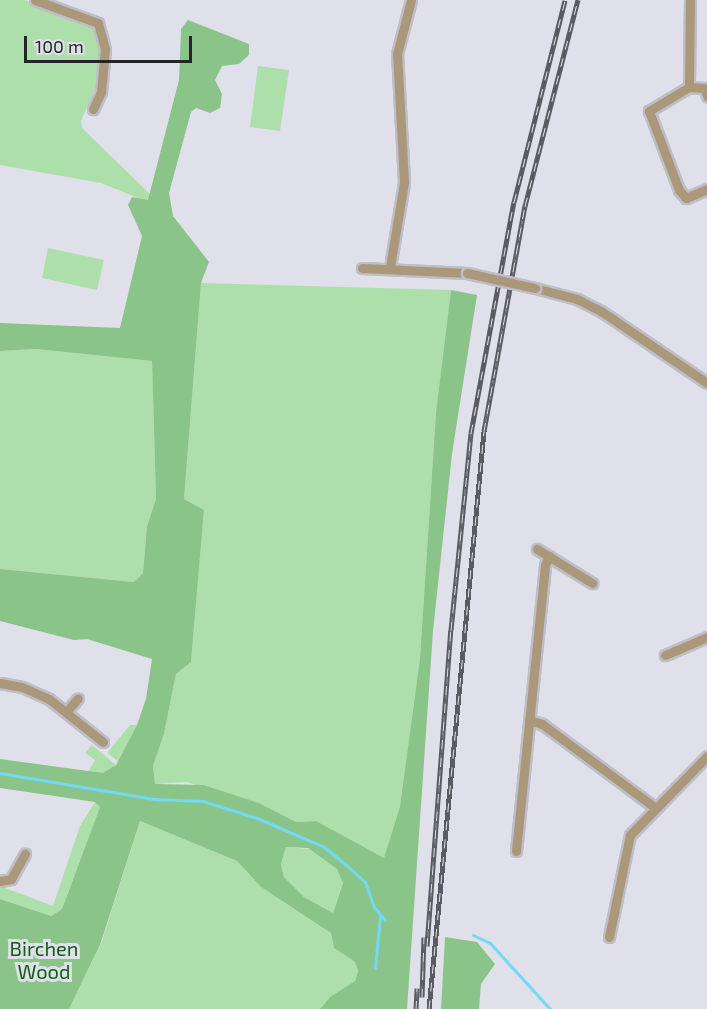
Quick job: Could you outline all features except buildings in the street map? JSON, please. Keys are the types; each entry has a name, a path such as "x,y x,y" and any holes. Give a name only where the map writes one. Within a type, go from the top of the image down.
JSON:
{"street":[{"path":"35,0 98,23 105,49 101,92 93,109"},
{"path":"390,267 404,182 397,54 411,0"},
{"path":"689,87 690,0"},
{"path":"705,92 689,87 649,111 680,190 686,198 707,189"},
{"path":"362,268 390,267 467,273 568,296 601,311 707,383"},
{"path":"537,549 592,583"},
{"path":"516,851 545,565 549,556"},
{"path":"665,655 707,637"},
{"path":"0,683 35,692 66,712 103,742"},
{"path":"66,712 78,698"},
{"path":"529,720 542,723 654,807"},
{"path":"609,937 626,844 635,827 707,756"},
{"path":"0,881 11,879 25,854"}],"green space":[{"path":"0,0 25,0 67,19 93,25 101,44 97,84 81,121 82,128 151,195 150,203 101,183 0,165"},
{"name":"Birchen Wood","path":"188,20 249,44 249,55 239,64 222,66 215,80 222,94 220,108 210,113 196,108 191,112 169,193 173,216 209,262 201,283 184,499 204,510 191,662 176,674 164,734 153,766 155,784 203,785 259,803 296,822 316,821 384,858 400,806 420,658 436,412 451,290 477,295 452,454 433,631 407,1009 320,1009 330,997 355,981 358,971 355,962 334,948 331,933 261,887 237,861 140,821 100,945 69,1009 0,1009 0,899 51,916 62,909 100,807 95,802 0,788 0,759 103,773 116,765 137,725 146,699 152,659 87,639 74,640 0,621 0,569 134,582 143,573 147,526 156,499 152,361 36,349 0,351 0,323 120,328 142,236 128,205 132,197 148,200 179,80 181,29","holes":["286,847 308,848 337,869 343,883 333,913 304,897 284,877 281,864"]},
{"path":"258,66 289,70 280,131 250,127"},
{"path":"48,248 104,260 97,290 42,278"},
{"path":"201,283 451,290 436,412 420,658 400,806 384,859 316,821 296,822 259,803 186,782 155,784 153,766 164,734 176,674 191,662 204,510 184,499"},
{"path":"36,349 152,361 156,499 147,526 143,573 134,582 0,569 0,351"},
{"path":"130,725 137,725 118,761 107,753"},
{"path":"92,745 116,765 103,774 88,772 95,760 85,753"},
{"path":"95,802 100,807 62,909 51,916 0,899 0,886 53,906 80,826"},
{"path":"140,821 237,861 261,887 331,933 334,948 355,962 358,971 355,981 330,997 320,1009 69,1009 101,944"},
{"path":"286,847 309,849 337,868 343,882 333,913 304,897 284,877 281,864"},
{"path":"445,937 477,942 495,964 481,984 479,1009 441,1009"}],"waterway":[{"path":"0,773 154,799 203,801 257,818 324,847 365,882 374,907 385,920"},
{"path":"375,968 380,917"},
{"path":"473,935 490,943 550,1009"}],"railway":[{"path":"427,946 451,630 471,433 514,202 565,0"},
{"path":"429,1009 484,431 525,206 578,0"},
{"path":"422,997 424,937"},
{"path":"416,1009 417,988"}]}
